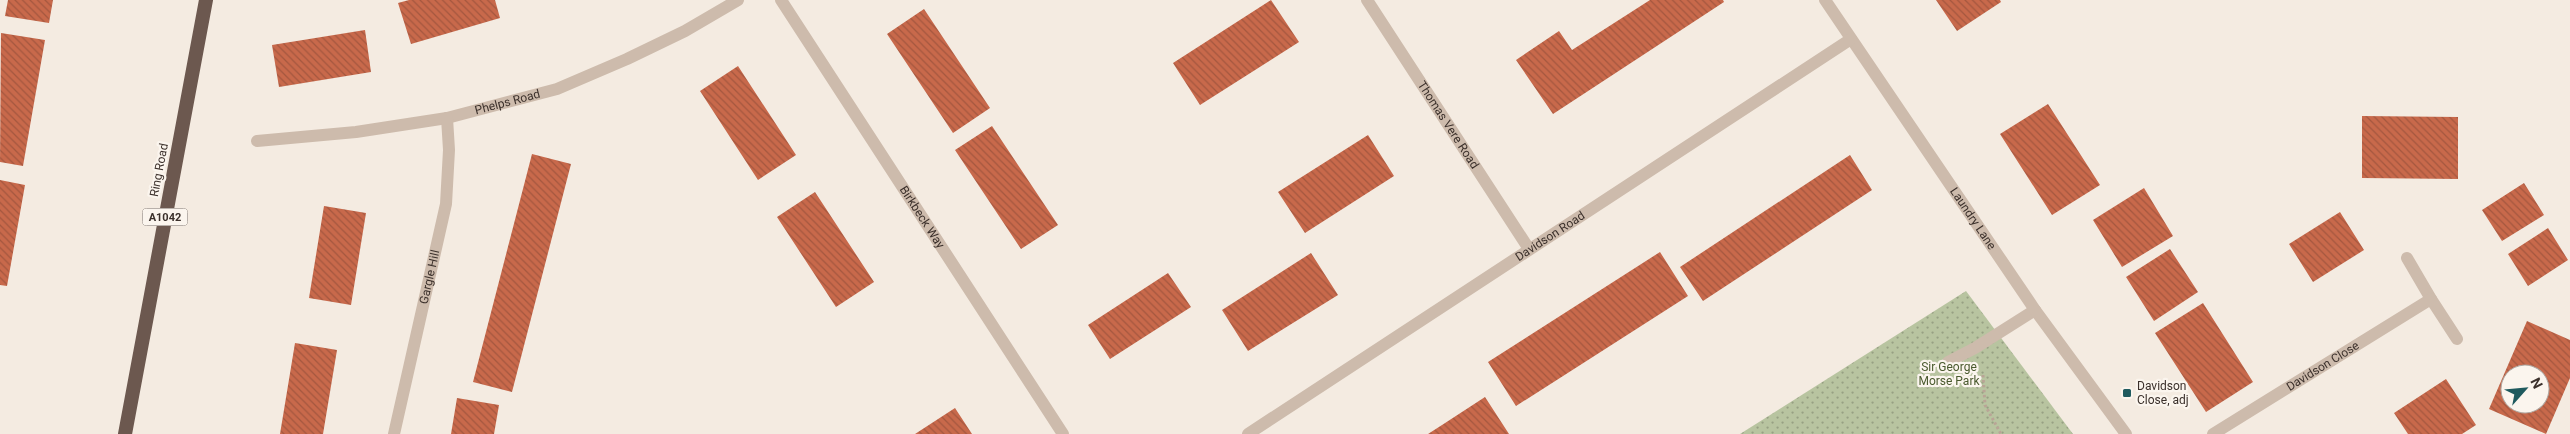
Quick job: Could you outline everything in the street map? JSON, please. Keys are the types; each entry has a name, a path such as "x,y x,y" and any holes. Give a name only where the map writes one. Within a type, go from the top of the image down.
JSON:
{"highway":[{"name":"Ring Road","path":"125,434 206,0"}],"street":[{"name":"Phelps Road","path":"257,141 356,132 447,118 557,89 677,35 738,0"},
{"name":"Birkbeck Way","path":"782,0 1063,434"},
{"name":"Thomas Vere Road","path":"1367,0 1529,249"},
{"name":"Laundry Lane","path":"1826,0 2035,310 2126,434"},
{"name":"Davidson Road","path":"1248,434 1851,39"},
{"name":"Gargle Hill","path":"394,434 446,204 449,150 447,118"},
{"path":"2407,258 2457,338"},
{"name":"Davidson Close","path":"2213,434 2432,299"},
{"path":"1948,362 1975,348 2035,310"}],"path":[{"path":"1975,348 1982,366 1985,405 2001,434"}],"green space":[{"name":"Sir George Morse Park","path":"1966,291 2073,434 1740,434"}],"building":[{"path":"8,0 53,0 49,23 5,16"},
{"path":"409,0 495,0 500,18 411,44 398,3"},
{"path":"1271,0 1299,42 1200,105 1173,63"},
{"path":"1650,0 1723,0 1724,2 1553,114 1516,60 1559,31 1572,50"},
{"path":"1936,0 2000,0 2001,2 1957,31"},
{"path":"924,9 990,108 953,133 887,34"},
{"path":"365,30 371,72 279,87 272,45"},
{"path":"1,33 45,40 23,166 0,162"},
{"path":"738,66 796,155 758,180 700,91"},
{"path":"2048,104 2100,185 2052,215 2000,134"},
{"path":"2362,116 2458,117 2458,179 2362,178"},
{"path":"992,126 1058,225 1021,249 955,150"},
{"path":"1368,135 1394,176 1305,233 1278,192"},
{"path":"532,154 571,164 512,392 473,382"},
{"path":"1850,155 1872,190 1703,301 1680,267"},
{"path":"0,180 25,185 7,286 0,285"},
{"path":"2524,183 2544,215 2502,241 2482,210"},
{"path":"2144,188 2173,236 2122,267 2093,220"},
{"path":"815,192 874,282 836,307 777,217"},
{"path":"324,206 366,213 351,305 309,298"},
{"path":"2340,212 2364,250 2313,282 2289,244"},
{"path":"2548,228 2568,260 2528,286 2508,254"},
{"path":"2170,249 2198,292 2154,321 2126,277"},
{"path":"1660,252 1688,296 1516,406 1488,362"},
{"path":"1311,253 1338,295 1248,351 1222,310"},
{"path":"1168,273 1191,307 1110,359 1088,325"},
{"path":"2203,303 2253,382 2206,412 2155,333"},
{"path":"2527,321 2570,340 2570,378 2546,434 2500,414 2550,414 2550,364 2508,364"},
{"path":"295,343 337,350 323,434 280,434"},
{"path":"2446,379 2476,425 2462,434 2408,434 2394,413"},
{"path":"2500,384 2500,414 2489,409"},
{"path":"1485,397 1509,434 1428,434 1442,425"},
{"path":"457,398 499,405 494,434 451,434"},
{"path":"955,408 972,434 915,434"}],"place":[{"name":"Davidson Close, adj","path":"2127,393"}]}
